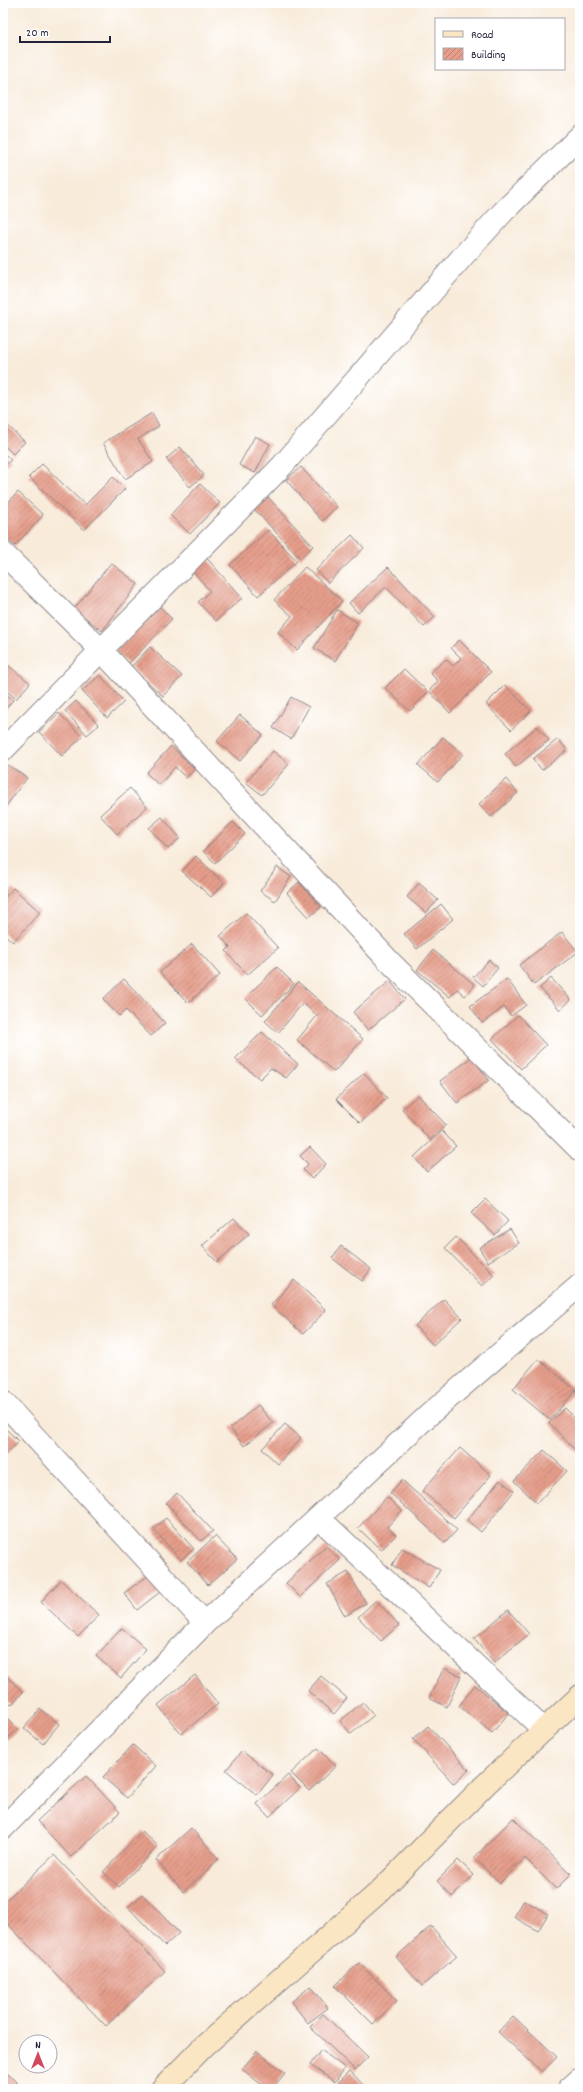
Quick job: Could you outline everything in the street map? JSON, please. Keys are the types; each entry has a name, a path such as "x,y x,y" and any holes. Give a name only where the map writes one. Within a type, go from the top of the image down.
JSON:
{"street":[{"path":"3,750 102,651 282,466 504,211 580,136"},
{"path":"3,553 102,651 389,961 580,1150"},
{"path":"3,1828 205,1623 431,1413 580,1285"},
{"path":"3,1402 205,1623"},
{"path":"319,1518 544,1730"},
{"path":"162,2089 203,2047 378,1893 486,1784 580,1696"},
{"path":"569,2089 580,2079"}],"building":[{"path":"152,413 159,426 138,439 153,462 125,479 103,443"},
{"path":"6,424 25,442 13,454 3,444 3,427"},
{"path":"255,436 270,444 255,473 239,465"},
{"path":"180,447 204,475 190,487 166,459"},
{"path":"3,452 11,460 3,467"},
{"path":"42,464 85,505 113,477 125,489 84,530 29,477"},
{"path":"301,467 337,507 322,521 286,480"},
{"path":"200,484 220,503 190,534 170,515"},
{"path":"18,492 43,515 15,546 3,535 3,508"},
{"path":"266,495 313,546 300,558 253,508"},
{"path":"268,530 297,561 258,596 230,565"},
{"path":"352,535 364,548 328,583 316,570"},
{"path":"204,555 242,598 216,621 198,602 210,591 189,567"},
{"path":"111,563 138,584 102,631 74,609"},
{"path":"305,567 342,601 297,650 278,632 292,616 274,600"},
{"path":"388,567 435,617 424,627 386,587 358,613 349,603"},
{"path":"159,606 172,619 128,664 115,652"},
{"path":"337,610 358,623 335,661 314,648"},
{"path":"459,640 491,672 450,713 429,691 438,681 430,673 446,659 453,666 461,658 451,648"},
{"path":"150,647 182,676 163,696 131,667"},
{"path":"3,661 30,683 16,699 3,688"},
{"path":"404,669 428,692 410,711 385,688"},
{"path":"100,675 124,702 107,718 82,691"},
{"path":"505,685 531,711 511,730 486,704"},
{"path":"3,691 13,700 3,712"},
{"path":"291,697 309,707 291,739 273,728"},
{"path":"76,701 99,725 87,735 65,711"},
{"path":"59,713 82,737 62,756 39,732"},
{"path":"240,715 263,735 240,761 217,741"},
{"path":"537,726 549,740 516,767 505,754"},
{"path":"443,737 463,754 438,782 418,765"},
{"path":"558,739 567,750 542,770 533,759"},
{"path":"171,746 195,769 186,778 175,767 159,785 146,773"},
{"path":"273,751 289,764 262,795 246,782"},
{"path":"8,765 27,778 3,810 3,772"},
{"path":"506,779 518,793 491,817 479,804"},
{"path":"130,788 147,807 117,834 100,815"},
{"path":"162,817 180,838 168,849 149,828"},
{"path":"233,822 245,834 215,863 203,851"},
{"path":"196,856 224,883 211,897 182,871"},
{"path":"277,867 291,877 275,901 260,891"},
{"path":"299,882 321,907 309,917 287,893"},
{"path":"419,883 438,900 426,913 407,897"},
{"path":"13,888 40,912 13,942 3,933 3,900"},
{"path":"441,904 453,919 417,949 404,934"},
{"path":"246,913 278,948 247,975 226,951 230,947 220,936"},
{"path":"562,932 578,952 534,985 519,965"},
{"path":"192,944 220,975 188,1003 160,972"},
{"path":"433,950 475,985 465,996 457,989 450,997 417,970"},
{"path":"489,960 498,968 483,986 473,977"},
{"path":"277,967 294,984 262,1015 245,998"},
{"path":"551,978 571,1000 560,1010 540,988"},
{"path":"124,979 165,1023 151,1036 126,1010 119,1016 103,999"},
{"path":"507,979 526,1005 511,1016 504,1007 482,1023 470,1006"},
{"path":"390,981 405,999 368,1030 353,1012"},
{"path":"298,982 363,1039 334,1072 297,1040 317,1016 303,1003 278,1033 265,1021"},
{"path":"518,1015 546,1045 521,1069 492,1039"},
{"path":"262,1032 298,1064 286,1078 271,1068 260,1079 235,1059"},
{"path":"472,1057 489,1080 457,1103 440,1081"},
{"path":"364,1073 387,1098 360,1123 336,1099"},
{"path":"418,1095 446,1125 430,1140 402,1109"},
{"path":"442,1131 456,1146 427,1172 414,1157"},
{"path":"310,1147 326,1164 312,1179 303,1170 308,1164 300,1156"},
{"path":"485,1199 508,1221 495,1235 471,1213"},
{"path":"234,1218 249,1234 217,1262 202,1246"},
{"path":"510,1229 519,1243 488,1262 479,1248"},
{"path":"456,1237 494,1275 482,1286 445,1248"},
{"path":"341,1246 371,1269 362,1281 332,1258"},
{"path":"294,1280 326,1310 303,1334 271,1305"},
{"path":"444,1299 462,1318 433,1345 415,1326"},
{"path":"538,1359 576,1390 550,1420 513,1389"},
{"path":"258,1405 273,1423 244,1446 230,1428"},
{"path":"565,1408 580,1423 580,1455 549,1423"},
{"path":"285,1424 301,1438 278,1464 262,1449"},
{"path":"7,1430 19,1442 3,1457 3,1434"},
{"path":"460,1448 491,1475 454,1518 422,1491"},
{"path":"544,1450 567,1471 537,1503 514,1481"},
{"path":"402,1480 457,1530 445,1543 390,1493"},
{"path":"500,1480 514,1491 481,1532 467,1520"},
{"path":"177,1493 213,1531 201,1541 166,1503"},
{"path":"387,1497 402,1511 387,1527 396,1535 381,1550 358,1528"},
{"path":"166,1518 194,1549 181,1560 153,1529"},
{"path":"215,1536 237,1559 208,1585 187,1562"},
{"path":"326,1546 340,1560 300,1597 286,1583"},
{"path":"402,1548 440,1570 429,1588 392,1565"},
{"path":"153,1572 165,1588 137,1610 124,1593"},
{"path":"348,1572 366,1603 345,1616 327,1584"},
{"path":"61,1580 99,1615 78,1637 41,1602"},
{"path":"376,1600 399,1625 381,1641 358,1617"},
{"path":"508,1610 529,1634 494,1663 474,1639"},
{"path":"122,1628 146,1649 121,1678 96,1656"},
{"path":"444,1668 461,1676 447,1707 429,1698"},
{"path":"3,1673 23,1692 11,1705 3,1698"},
{"path":"195,1675 218,1704 181,1734 158,1705"},
{"path":"321,1676 347,1698 334,1714 308,1691"},
{"path":"475,1685 509,1713 492,1733 459,1706"},
{"path":"363,1702 374,1715 351,1734 340,1721"},
{"path":"40,1709 59,1724 43,1744 24,1728"},
{"path":"3,1714 18,1729 3,1743"},
{"path":"428,1726 469,1770 454,1784 413,1739"},
{"path":"133,1745 156,1766 127,1798 103,1777"},
{"path":"318,1748 336,1766 309,1791 291,1773"},
{"path":"242,1751 273,1775 257,1795 226,1770"},
{"path":"288,1775 300,1788 269,1817 257,1804"},
{"path":"86,1776 120,1812 71,1857 37,1821"},
{"path":"513,1818 571,1874 556,1889 525,1858 500,1883 474,1858"},
{"path":"191,1828 219,1859 184,1892 156,1860"},
{"path":"142,1831 158,1846 119,1887 103,1872"},
{"path":"54,1855 165,1971 106,2026 3,1919 3,1903"},
{"path":"458,1860 474,1875 452,1897 437,1881"},
{"path":"142,1894 179,1933 165,1946 128,1907"},
{"path":"524,1900 548,1914 538,1931 514,1917"},
{"path":"431,1926 457,1956 422,1986 396,1957"},
{"path":"359,1963 397,2001 373,2024 335,1986"},
{"path":"311,1986 328,2008 308,2023 291,2002"},
{"path":"323,2014 368,2057 355,2070 310,2027"},
{"path":"513,2016 557,2057 542,2072 498,2032"},
{"path":"321,2050 345,2068 335,2082 310,2065"},
{"path":"257,2051 285,2073 272,2089 267,2089 242,2069"},
{"path":"3,2069 23,2089 3,2089"},
{"path":"350,2071 367,2089 332,2089"}]}
